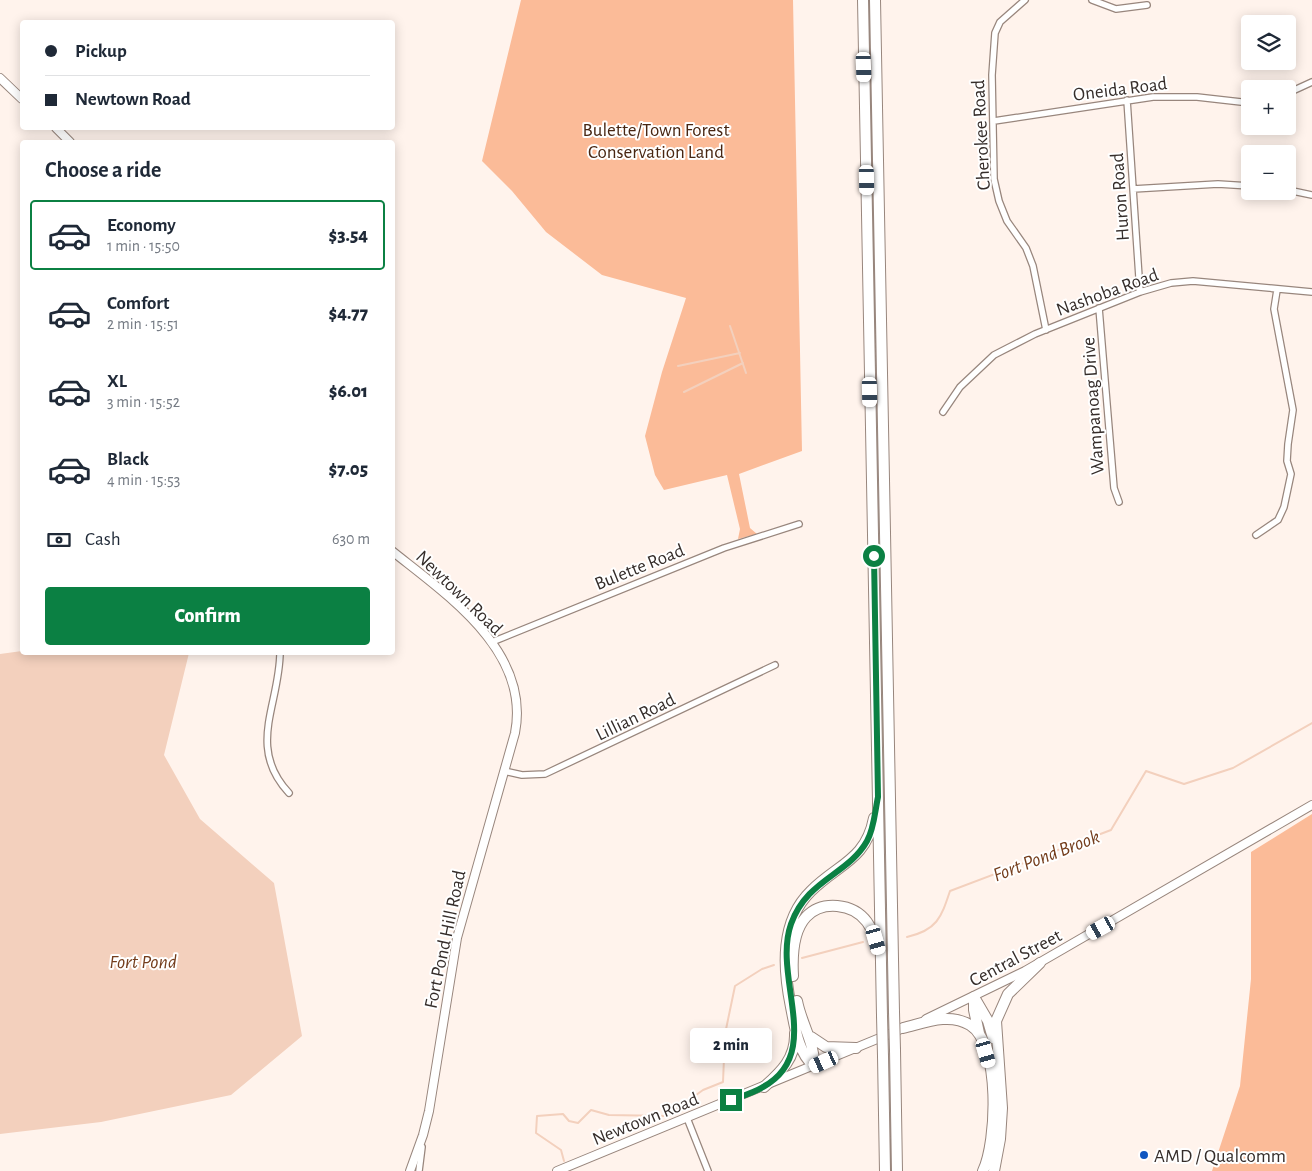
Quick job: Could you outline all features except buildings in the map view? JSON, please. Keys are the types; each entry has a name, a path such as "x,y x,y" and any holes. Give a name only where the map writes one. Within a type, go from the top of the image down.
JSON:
{"highway":[{"path":"863,0 885,1171"},
{"path":"875,0 897,1171"},
{"path":"814,1066 809,1062 801,1048 788,993 786,957 790,926 802,901 812,890 864,847 871,832 878,797"},
{"path":"814,1066 815,1055 798,1006 793,972 796,937 806,918 815,910 826,906 836,905 854,911 867,922 881,957"},
{"path":"994,1171 1000,1139 1002,1108 996,1021 1008,994 1040,963"},
{"path":"974,997 988,1021 997,1050"},
{"path":"974,997 974,1010 990,1069 995,1110 994,1134 983,1171"},
{"path":"903,1028 943,1018 953,1019 970,1025 981,1039"},
{"path":"764,1087 784,1069 789,1060 795,1037 795,1024"},
{"path":"808,1035 815,1042 826,1048 856,1048"},
{"path":"896,1100 904,1171"}],"street":[{"name":"Cherokee Road","path":"1024,0 1000,22 995,33 992,74 994,179 999,201 1007,221 1026,248 1033,266 1046,330"},
{"path":"1092,0 1116,10 1147,5"},
{"path":"0,78 20,97"},
{"path":"1296,89 1312,82"},
{"name":"Oneida Road","path":"994,121 1153,97 1197,97 1241,102"},
{"name":"Huron Road","path":"1127,100 1140,292"},
{"path":"58,130 68,140"},
{"path":"1133,189 1218,184 1241,185"},
{"path":"1296,192 1312,195"},
{"name":"Nashoba Road","path":"944,412 960,387 994,355 1046,330 1140,292 1171,284 1193,282 1215,282 1277,290 1312,292"},
{"path":"1256,535 1278,520 1284,507 1291,474 1288,461 1288,444 1293,410 1274,309 1277,290"},
{"name":"Wampanoag Drive","path":"1099,308 1114,488 1119,502"},
{"name":"Bulette Road","path":"492,642 724,548 799,524"},
{"name":"Newtown Road","path":"395,553 434,584 492,642 511,674 517,716"},
{"path":"280,655 280,673 270,704 268,744 273,773 289,792"},
{"name":"Lillian Road","path":"504,771 522,775 545,774 776,665"},
{"name":"Fort Pond Hill Road","path":"410,1171 424,1135 457,938 504,771 517,716"},
{"name":"Central Street","path":"856,1048 974,997 1040,963 1312,806"},
{"name":"Newtown Road","path":"557,1171 856,1048"},
{"path":"688,1118 708,1171"},
{"path":"419,1171 424,1135"}],"green space":[{"name":"Bulette/Town Forest Conservation Land","path":"521,0 793,0 802,451 739,474 750,528 757,534 738,539 740,529 727,475 664,490 655,475 645,436 662,372 686,298 602,275 546,232 512,191 482,161"},
{"path":"1312,814 1312,1171 1212,1171 1240,1086 1251,979 1251,852"}],"water":[{"name":"Fort Pond","path":"20,651 20,655 189,655 164,755 200,819 274,883 302,1036 231,1095 101,1122 0,1134 0,654"}],"waterway":[{"path":"730,326 746,373"},
{"path":"678,366 740,353"},
{"path":"684,392 743,363"},
{"name":"Fort Pond Brook","path":"907,937 925,931 936,921 944,909 950,891 1111,830 1146,771 1184,784 1233,768 1312,723"},
{"name":"Fort Pond Brook","path":"802,958 863,942"},
{"name":"Fort Pond Brook","path":"564,1161 561,1150 536,1133 537,1116 563,1114 569,1121 578,1123 591,1110 609,1115 667,1116 703,1090 723,1082 725,1034 735,986 762,969 774,965"}],"place":[{"name":"AMD / Qualcomm","path":"1144,1155"}],"route":[{"path":"731,1100 764,1087 784,1069 789,1060 795,1037 795,1024 788,993 786,957 790,926 802,901 812,890 864,847 871,832 878,797 874,556"}]}
